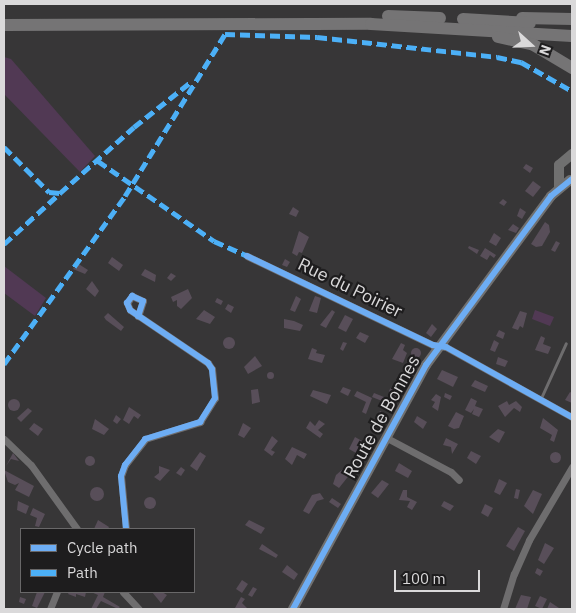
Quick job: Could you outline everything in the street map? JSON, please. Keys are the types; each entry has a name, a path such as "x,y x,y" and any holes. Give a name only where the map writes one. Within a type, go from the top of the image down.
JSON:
{"highway":[{"path":"4,17 312,15 504,21 572,27"},
{"path":"504,21 511,18 572,19"},
{"path":"4,25 312,23 449,27 572,36"},
{"path":"449,27 456,32 532,44 572,68"}],"street":[{"path":"559,186 558,165 571,156"},
{"path":"559,174 571,180"},
{"name":"Route de Bonnes","path":"293,609 439,346 559,186 571,180"},
{"name":"Rue du Poirier","path":"247,256 439,346 541,398 572,417"},
{"path":"126,528 121,473 135,449 145,439 200,422 214,398 212,369 208,362 138,316"},
{"path":"387,438 452,472 458,480"},
{"path":"4,440 31,465 75,528"},
{"path":"505,609 529,540 572,467"},
{"path":"50,609 57,593"},
{"path":"124,593 139,609"}],"lane":[{"path":"541,398 566,343"}],"shaded area":[{"path":"4,57 11,59 95,156 80,172 4,94"},
{"path":"4,266 46,298 35,316 4,293"},
{"path":"535,310 554,317 550,326 532,319"}],"building":[{"path":"526,164 533,168 530,173 523,168"},
{"path":"533,181 541,187 533,197 525,191"},
{"path":"503,199 507,202 504,206 499,203"},
{"path":"293,207 299,211 296,217 289,214"},
{"path":"520,208 526,212 522,219 517,216"},
{"path":"545,222 549,225 550,232 542,246 536,247 531,244"},
{"path":"513,224 519,228 516,233 508,230"},
{"path":"299,231 309,237 302,253 299,252 297,256 292,253"},
{"path":"494,233 501,238 496,246 489,242"},
{"path":"556,241 560,243 555,252 551,250"},
{"path":"469,246 479,250 477,254 468,248"},
{"path":"485,248 496,255 494,258 490,255 487,260 480,256"},
{"path":"112,257 123,265 119,271 108,263"},
{"path":"285,259 290,262 287,267 282,265"},
{"path":"77,263 88,270 85,274 73,269"},
{"path":"145,269 156,275 155,282 141,275"},
{"path":"171,273 176,276 171,281 167,278"},
{"path":"92,281 99,291 95,297 86,289"},
{"path":"188,289 192,298 181,309 177,306 177,300 173,302 171,297"},
{"path":"296,296 301,299 295,312 290,310"},
{"path":"315,296 321,298 317,313 309,311"},
{"path":"217,298 223,301 221,305 215,302"},
{"path":"228,304 234,307 231,313 225,309"},
{"path":"204,310 215,317 210,324 196,319"},
{"path":"332,310 335,312 326,328 320,325"},
{"path":"520,311 527,313 523,328 520,326 518,330 512,328"},
{"path":"108,313 124,327 121,331 106,320 104,317"},
{"path":"345,315 353,319 346,332 338,328"},
{"path":"284,319 303,325 300,331 284,328"},
{"path":"432,324 437,329 431,337 426,333"},
{"path":"499,330 505,333 503,339 496,336"},
{"path":"360,332 369,336 365,343 356,338"},
{"path":"541,336 545,338 543,344 551,347 548,354 535,350"},
{"path":"227,337 231,337 235,343 231,349 227,349 223,345 223,341"},
{"path":"494,340 499,343 495,352 490,350"},
{"path":"343,342 347,343 343,351 340,349"},
{"path":"401,343 405,345 403,350 407,353 403,363 392,359"},
{"path":"312,348 317,350 316,353 325,355 322,363 308,359"},
{"path":"416,348 421,353 416,358 411,353"},
{"path":"255,356 262,366 248,374 244,367"},
{"path":"498,357 508,361 505,367 496,364"},
{"path":"405,368 412,372 406,382 399,378"},
{"path":"442,370 458,377 453,387 437,379"},
{"path":"270,371 274,375 270,379 266,375"},
{"path":"475,380 488,386 485,392 471,386"},
{"path":"343,387 351,390 348,396 340,392"},
{"path":"392,387 396,387 399,392 398,396 392,397 389,394 389,390"},
{"path":"258,389 260,402 252,404 251,390"},
{"path":"313,390 331,395 327,404 310,396"},
{"path":"357,391 372,398 366,414 362,412 366,402 354,396"},
{"path":"570,392 572,393 572,403 565,400"},
{"path":"374,393 384,397 382,401 372,397"},
{"path":"445,393 452,396 450,400 444,397"},
{"path":"436,394 441,397 438,411 432,407 435,402 431,400"},
{"path":"471,398 477,401 475,406 483,409 479,417 472,414 474,409 471,413 465,410"},
{"path":"16,399 19,400 19,410 12,411 9,410 8,403 9,400"},
{"path":"507,401 509,405 516,401 522,407 520,412 514,408 505,417 498,406"},
{"path":"129,407 141,415 138,419 134,416 129,424 123,420"},
{"path":"28,408 32,411 21,422 17,418"},
{"path":"380,411 387,415 382,424 375,421"},
{"path":"456,412 464,416 459,428 454,429 448,426"},
{"path":"116,415 121,419 117,424 113,421"},
{"path":"417,416 427,422 423,429 414,422"},
{"path":"543,418 558,430 554,442 550,440 552,435 540,428"},
{"path":"95,419 109,429 104,435 92,429"},
{"path":"319,420 325,424 318,430 323,434 320,438 306,428 310,421 315,426"},
{"path":"34,423 43,429 38,436 29,429"},
{"path":"243,423 251,428 244,438 238,435"},
{"path":"498,429 505,432 499,443 489,437"},
{"path":"272,436 278,441 271,450 275,452 272,456 264,450"},
{"path":"355,437 362,441 356,453 349,449"},
{"path":"446,438 458,444 452,454 451,447 443,445"},
{"path":"292,447 307,454 304,459 297,455 292,465 285,459"},
{"path":"471,451 481,456 476,464 467,458"},
{"path":"555,451 561,457 555,463 549,457"},
{"path":"200,452 206,456 197,471 190,466"},
{"path":"13,453 19,461 11,459 6,466"},
{"path":"88,456 92,456 95,461 94,465 88,466 85,463 85,459"},
{"path":"399,463 412,471 408,478 395,471"},
{"path":"159,466 170,470 160,481 154,477 159,473"},
{"path":"181,467 185,470 181,476 176,473"},
{"path":"343,469 351,473 339,488 333,484 336,475"},
{"path":"4,470 34,486 29,497 15,490 19,483 15,485 8,482"},
{"path":"499,479 507,483 500,495 494,492"},
{"path":"382,480 389,484 378,498 371,493"},
{"path":"97,487 102,489 104,494 102,499 97,501 92,499 90,494 92,489"},
{"path":"516,489 520,490 518,499 514,498"},
{"path":"403,490 407,490 407,497 417,502 412,510 407,507 410,501 399,500"},
{"path":"533,490 542,494 533,514 524,506"},
{"path":"320,493 324,499 317,501 309,514 303,511 312,495"},
{"path":"148,497 152,497 156,503 152,509 148,509 144,505 144,501"},
{"path":"332,498 341,504 338,508 329,502"},
{"path":"18,501 29,506 26,514 17,510"},
{"path":"444,501 454,506 450,511 441,506"},
{"path":"485,504 493,508 488,517 481,513"},
{"path":"33,508 45,514 39,527 35,526 37,518 30,515"},
{"path":"98,520 109,527 108,528 94,528"},
{"path":"249,520 265,528 261,534 245,525"},
{"path":"518,527 525,531 514,551 506,546"},
{"path":"545,543 554,548 544,564 538,560"},
{"path":"262,544 278,555 276,558 259,549"},
{"path":"287,565 298,574 294,580 282,572"},
{"path":"537,568 543,571 540,576 535,573"},
{"path":"242,580 248,584 242,593 236,589"},
{"path":"253,587 257,589 252,597 248,595"},
{"path":"37,593 44,593 37,608 32,606"},
{"path":"86,593 85,597 76,594 76,597 68,594"},
{"path":"93,593 105,593 103,597 120,607 118,609 101,601 96,609 91,609 98,595"},
{"path":"153,593 164,593 167,595 161,603"},
{"path":"521,595 531,597 527,609 515,609"},
{"path":"540,596 547,599 542,609 535,606"},
{"path":"20,597 26,599 24,604 19,602"},
{"path":"241,597 245,599 242,603 248,609 235,608"},
{"path":"550,602 559,608 547,609"}],"marked path":[{"path":"4,364 125,196 225,34 317,37 497,57 521,62 572,91"},
{"path":"4,147 49,192 60,193 134,127 192,81"},
{"path":"98,161 214,241 247,256"},
{"path":"4,244 60,193"}],"cycle path":[{"path":"293,609 426,365 551,196 572,179"},
{"path":"247,256 433,345 446,347 572,417"},
{"path":"132,296 143,301 138,316 130,310 127,303 132,296"},
{"path":"126,528 121,476 125,465 145,439 200,422 215,398 212,369 208,363 138,316"}]}
